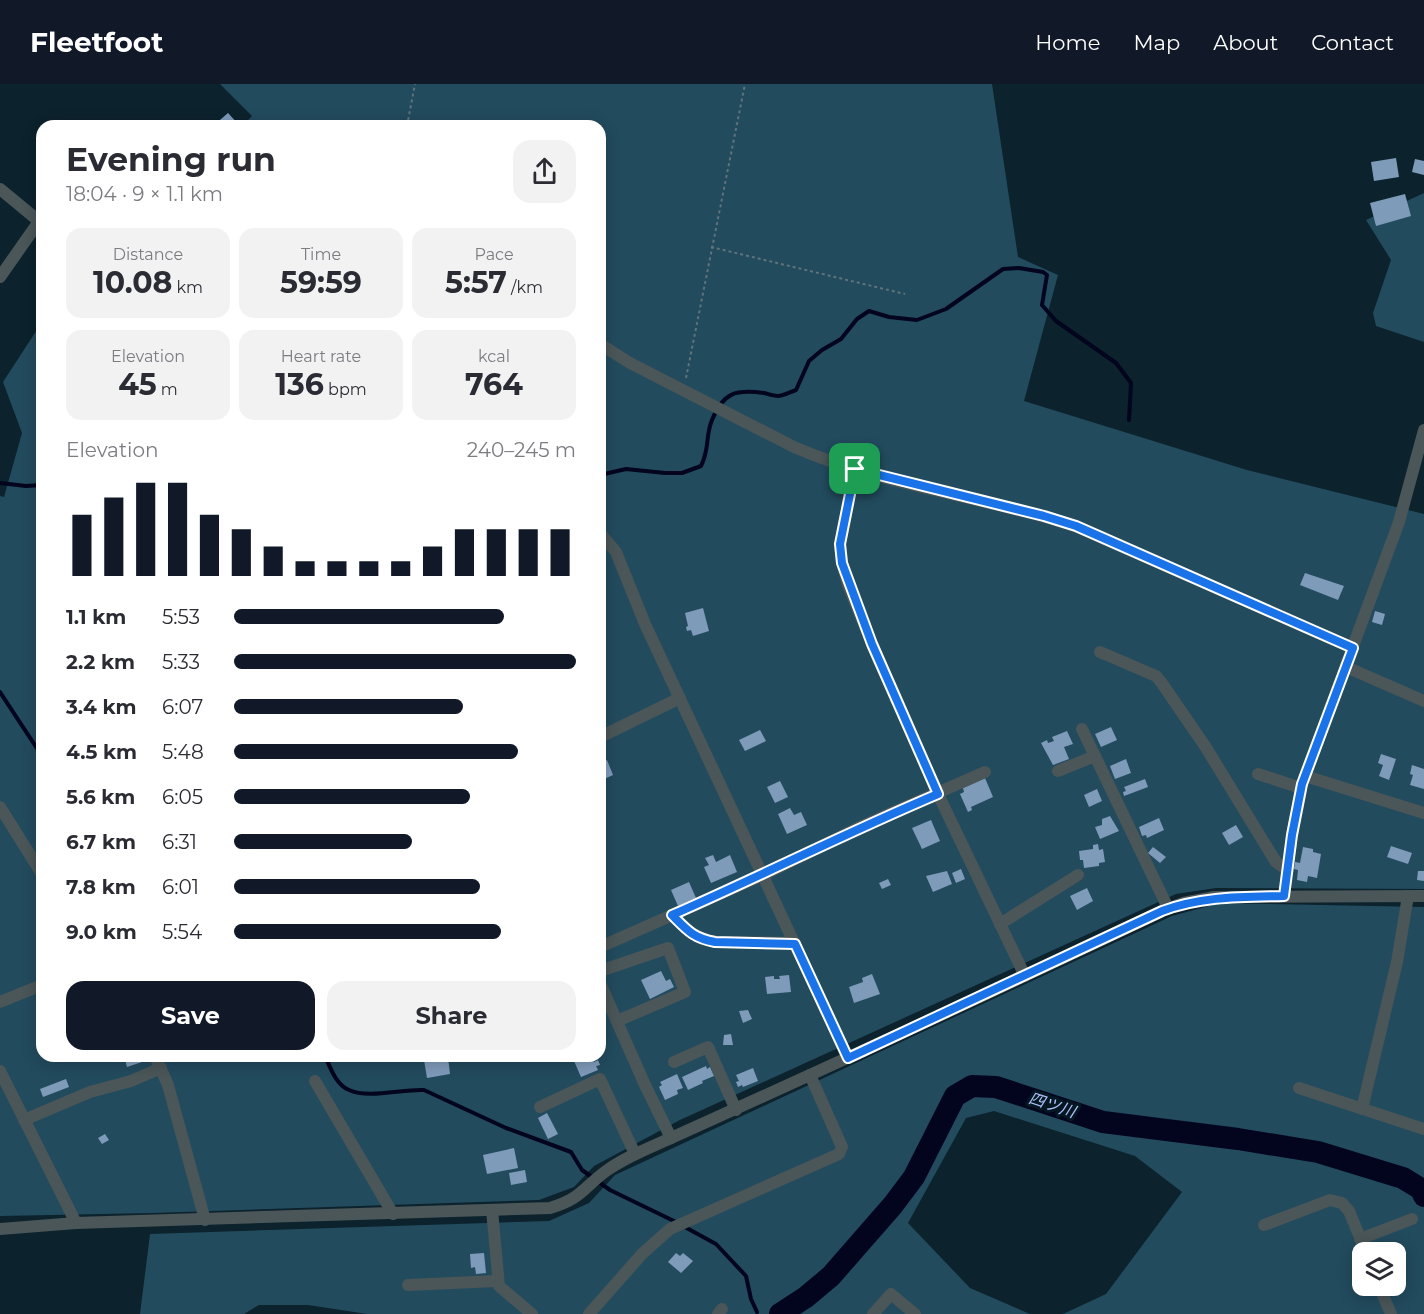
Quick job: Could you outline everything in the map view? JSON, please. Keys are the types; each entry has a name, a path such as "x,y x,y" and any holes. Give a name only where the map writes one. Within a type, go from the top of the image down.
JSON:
{"street":[{"path":"0,189 36,216"},
{"path":"0,277 36,227"},
{"path":"606,348 630,363 822,459 1076,526 1353,648"},
{"path":"1284,896 1292,835 1303,782 1399,522 1424,430"},
{"path":"855,469 840,544 842,563 872,644 938,794 1026,976"},
{"path":"606,540 616,552 645,624 848,1058"},
{"path":"1100,652 1156,676 1205,746 1276,862 1287,870"},
{"path":"1346,667 1424,701"},
{"path":"606,734 680,698"},
{"path":"1082,729 1168,909"},
{"path":"1058,771 1095,756"},
{"path":"606,944 763,875 862,826 985,772"},
{"path":"1258,774 1303,782 1424,813"},
{"path":"0,807 36,864"},
{"path":"1000,924 1078,875"},
{"path":"1362,1109 1397,962 1408,896"},
{"path":"0,1229 76,1223 550,1208 566,1203 582,1193 606,1171 635,1154 736,1110 1183,903 1214,897 1424,896"},
{"path":"672,915 692,936 702,940 795,944"},
{"path":"606,969 668,948 685,992 617,1021"},
{"path":"0,1002 36,987"},
{"path":"606,996 671,1138"},
{"path":"674,1062 708,1047 736,1110"},
{"path":"158,1062 168,1085 205,1220"},
{"path":"24,1120 90,1092 161,1068"},
{"path":"0,1071 76,1223"},
{"path":"589,1314 642,1254 670,1229 839,1154 842,1147 810,1075"},
{"path":"540,1107 600,1079 635,1154"},
{"path":"315,1081 393,1214"},
{"path":"1299,1088 1424,1129"},
{"path":"1264,1225 1329,1200 1342,1203 1349,1211 1361,1242"},
{"path":"492,1210 497,1281 499,1286 532,1314"},
{"path":"1360,1239 1412,1220"},
{"path":"408,1284 497,1281"},
{"path":"873,1314 891,1294 915,1314"},
{"path":"1383,1296 1391,1314"}],"path":[{"path":"408,120 415,84"},
{"path":"683,390 745,84"},
{"path":"711,247 904,294"}],"shaded area":[{"path":"220,84 992,84 1018,257 1058,275 1024,401 1247,470 1424,514 1424,889 1216,888 1176,894 680,1120 594,1166 574,1187 539,1200 0,1216 0,496 4,497 22,433 3,382 36,331 36,1062 606,1062 606,120 248,120 252,116"},
{"path":"1424,193 1424,342 1376,326 1373,313 1391,260 1366,220"},
{"path":"1220,903 1424,907 1424,1314 1063,1314 1106,1294 1182,1192 1135,1156 994,1111 966,1118 908,1223 970,1288 1030,1314 367,1314 308,1305 259,1305 244,1314 140,1314 150,1234 549,1221 589,1203 615,1175 1172,916"}],"building":[{"path":"228,113 234,120 220,120"},
{"path":"1396,158 1399,177 1374,181 1371,162"},
{"path":"1415,159 1424,161 1424,175 1412,172"},
{"path":"1405,194 1411,216 1376,226 1370,203"},
{"path":"1305,573 1344,586 1338,600 1300,585"},
{"path":"703,608 709,631 693,636 691,630 687,631 685,613"},
{"path":"1375,611 1385,614 1382,625 1372,622"},
{"path":"1111,727 1117,740 1101,747 1095,734"},
{"path":"760,730 766,741 745,751 739,740"},
{"path":"1067,731 1073,744 1064,747 1069,759 1053,765 1041,743 1047,740 1048,743 1054,741 1052,737"},
{"path":"1381,754 1396,759 1389,780 1379,776 1383,765 1378,763"},
{"path":"1126,759 1131,773 1115,779 1110,766"},
{"path":"606,760 613,775 606,778"},
{"path":"1412,765 1424,769 1424,789 1410,785 1413,775 1410,774"},
{"path":"985,778 993,797 971,807 972,810 968,812 960,794 964,792 963,788"},
{"path":"1145,779 1148,787 1124,796 1123,792 1126,791 1124,787"},
{"path":"780,781 788,797 775,803 767,787"},
{"path":"1097,789 1102,801 1089,807 1084,795"},
{"path":"790,808 794,815 801,812 807,825 787,834 778,814"},
{"path":"1110,816 1119,831 1100,839 1095,827 1102,825 1102,819"},
{"path":"1159,818 1164,830 1147,838 1146,835 1142,836 1139,827"},
{"path":"931,820 940,841 922,849 912,828"},
{"path":"1236,825 1243,837 1229,845 1222,833"},
{"path":"1098,844 1099,850 1103,849 1105,862 1099,863 1099,866 1084,868 1079,851 1093,849 1093,845"},
{"path":"1391,846 1412,853 1408,864 1387,857"},
{"path":"1153,847 1166,857 1160,863 1148,853"},
{"path":"1303,847 1321,854 1317,878 1308,876 1307,882 1297,880 1298,870 1294,869 1295,862 1300,863"},
{"path":"713,855 716,862 730,855 737,872 711,883 704,867 709,865 705,858"},
{"path":"961,869 965,879 956,883 952,873"},
{"path":"947,871 952,884 933,892 926,876"},
{"path":"1418,871 1424,871 1424,881 1417,880"},
{"path":"888,879 891,885 882,889 879,883"},
{"path":"689,882 696,898 678,906 671,890"},
{"path":"1087,888 1093,901 1077,910 1070,896"},
{"path":"661,971 666,981 670,979 674,987 650,999 641,980"},
{"path":"872,974 880,994 854,1003 849,987 863,982 862,978"},
{"path":"789,975 791,992 767,994 765,977 774,976 774,979 780,979 779,976"},
{"path":"748,1010 752,1019 743,1023 739,1011"},
{"path":"731,1034 733,1045 723,1045 724,1035"},
{"path":"126,1062 142,1062 127,1067"},
{"path":"424,1062 449,1062 450,1074 427,1078"},
{"path":"574,1062 599,1062 600,1065 596,1066 598,1070 581,1077"},
{"path":"706,1066 707,1069 710,1067 714,1076 688,1090 682,1077"},
{"path":"753,1068 758,1081 738,1087 736,1082 739,1081 736,1075"},
{"path":"677,1074 683,1088 677,1090 678,1094 665,1100 659,1087 662,1085 660,1082"},
{"path":"66,1079 69,1087 43,1097 40,1089"},
{"path":"547,1113 558,1134 548,1139 538,1118"},
{"path":"105,1134 109,1140 102,1144 98,1138"},
{"path":"514,1148 518,1168 487,1174 483,1155"},
{"path":"525,1170 527,1182 511,1185 509,1173"},
{"path":"484,1253 486,1273 476,1274 475,1267 471,1268 470,1254"},
{"path":"676,1253 680,1256 683,1253 693,1261 681,1273 668,1262"}],"waterway":[{"path":"606,474 626,469 682,473 701,466 706,454 712,420 721,404 731,395 754,392 778,396 796,390 809,361 841,339 857,319 869,311 889,317 917,320 946,309 1003,269 1019,268 1043,272 1047,275 1042,305 1056,321 1116,363 1131,383 1129,420"},
{"path":"0,483 36,485"},
{"path":"0,692 36,747"},
{"path":"328,1062 344,1088 357,1093 375,1094 424,1090 506,1128 571,1152 582,1170 610,1190 676,1222"},
{"name":"四ツ川","path":"780,1314 806,1297 831,1276 893,1205 914,1177 955,1096 972,1086 996,1087 1103,1122 1238,1139 1318,1152 1403,1178 1421,1189 1424,1196"},
{"path":"683,1226 716,1244 746,1276 751,1299 757,1312"}],"route":[{"path":"855,469 1076,526 1353,648 1302,784 1284,896 1214,897 1183,903 848,1058 795,944 715,942 692,936 672,915 763,875 862,826 938,794 872,644 848,585 842,563 840,544 855,469"}]}
